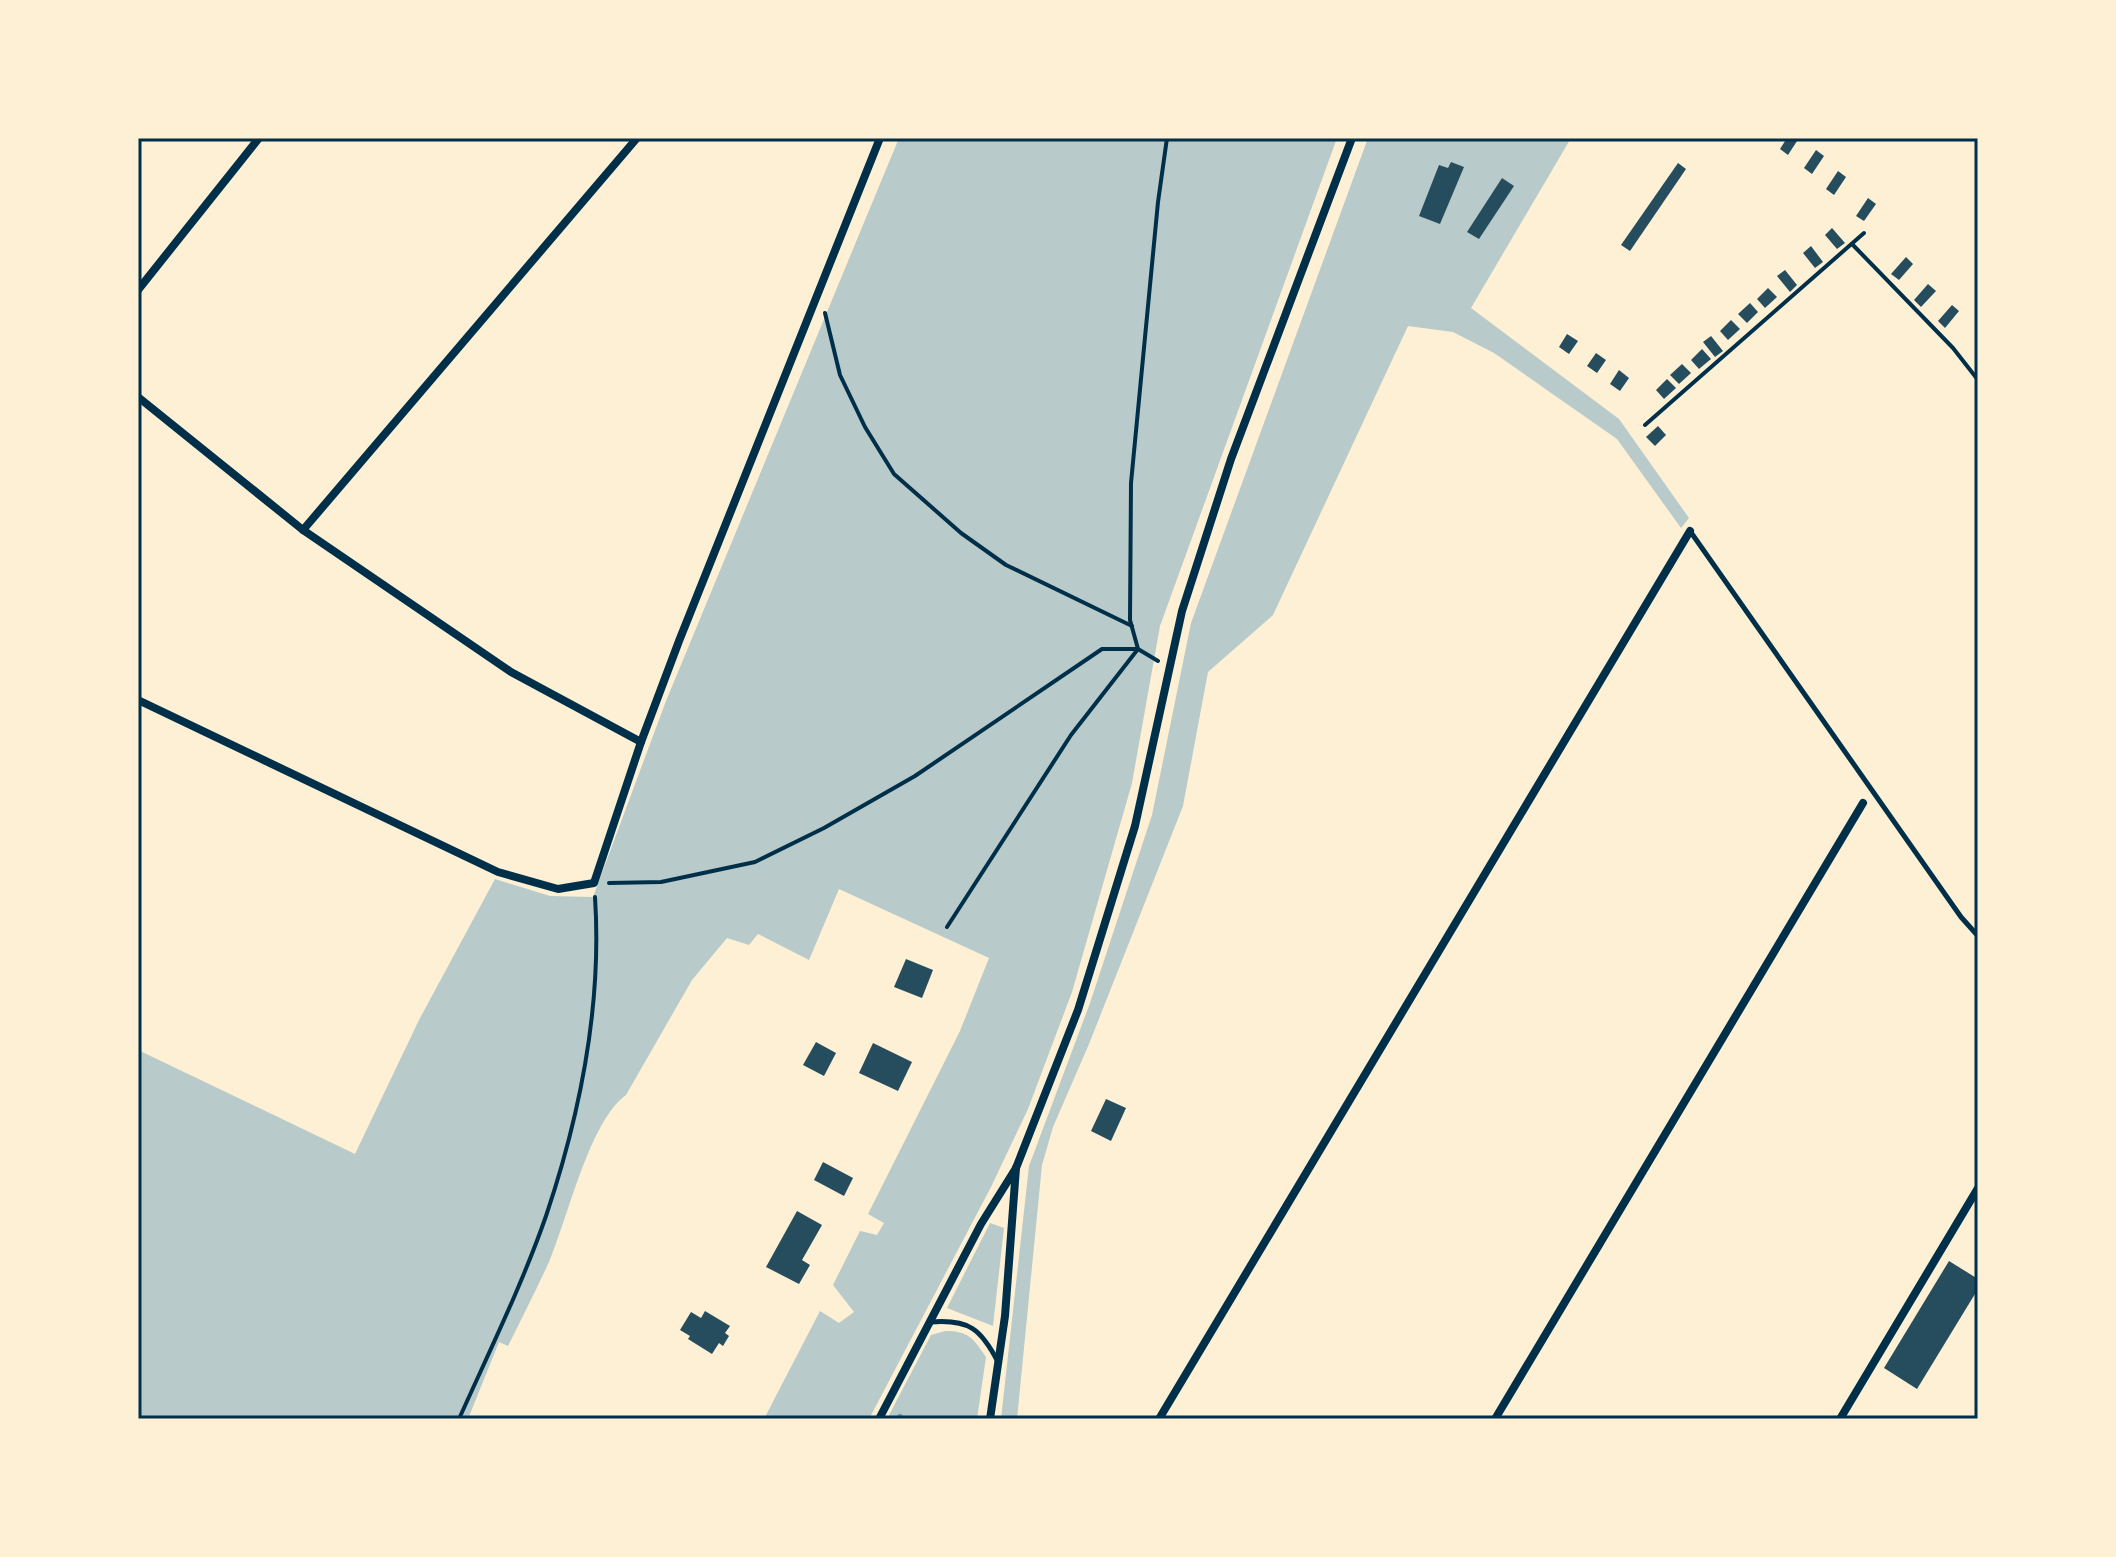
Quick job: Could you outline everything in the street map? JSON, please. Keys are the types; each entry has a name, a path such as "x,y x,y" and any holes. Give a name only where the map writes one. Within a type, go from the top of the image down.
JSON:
{"street":[{"path":"138,290 259,138"},
{"path":"303,530 637,138"},
{"path":"138,700 498,872 558,889 594,883 641,742 880,138"},
{"path":"879,1419 981,1224 1016,1168 1078,1010 1135,826 1182,611 1231,459 1352,138"},
{"path":"138,397 303,530 511,672 641,742"},
{"path":"1159,1419 1690,531"},
{"path":"1495,1419 1863,803"},
{"path":"990,1419 1006,1302 1016,1168"},
{"path":"1840,1419 1978,1188"}],"lane":[{"path":"1690,531 1961,917 1978,936"},
{"path":"931,1322 951,1321 969,1325 987,1340 998,1362"}],"path":[{"path":"1138,649 1132,626 1131,483 1167,138"},
{"path":"1645,425 1864,233"},
{"path":"1852,244 1953,348 1978,380"},
{"path":"820,290 840,375 865,427 894,474 961,533 1006,565 1132,626"},
{"path":"459,1419 545,1219 568,1146 592,1015 597,928 594,883 661,882 755,862 824,828 915,776 1102,649 1138,649 1170,668"},
{"path":"947,927 1071,735 1138,649"}],"shaded area":[{"path":"899,138 1337,138 1160,626 1132,783 1072,992 1028,1109 991,1187 869,1419 764,1419 820,1311 839,1323 854,1312 833,1285 860,1231 877,1235 884,1223 868,1214 960,1031 989,958 839,889 809,960 758,934 749,945 727,938 692,980 626,1095 601,1126 590,1148 549,1262 508,1346 499,1342 468,1419 138,1419 138,1050 355,1154 419,1020 495,879 550,896 593,897 666,701"},
{"path":"1368,138 1571,138 1471,308 1619,419 1689,518 1681,528 1617,439 1494,353 1453,332 1408,326 1273,615 1208,672 1183,806 1053,1127 1042,1165 1017,1419 1001,1419 1029,1166 1090,1003 1152,815 1191,623"},
{"path":"990,1223 1004,1228 993,1326 947,1308"},
{"path":"945,1331 960,1332 970,1337 986,1357 977,1419 887,1419 931,1335"}],"building":[{"path":"1787,138 1799,138 1788,155 1780,149"},
{"path":"1816,150 1824,156 1812,174 1804,168"},
{"path":"1451,162 1464,167 1440,224 1419,216 1439,165 1448,168"},
{"path":"1678,163 1686,169 1630,251 1621,245"},
{"path":"1838,171 1846,177 1834,195 1826,189"},
{"path":"1502,178 1514,186 1479,239 1467,232"},
{"path":"1868,198 1876,204 1864,221 1856,216"},
{"path":"1832,228 1845,243 1837,249 1825,235"},
{"path":"1811,246 1823,262 1815,268 1803,253"},
{"path":"1906,257 1913,264 1899,280 1891,274"},
{"path":"1785,270 1797,285 1790,292 1777,276"},
{"path":"1928,284 1936,291 1921,307 1914,300"},
{"path":"1768,288 1777,297 1765,308 1757,299"},
{"path":"1750,303 1758,312 1747,323 1738,314"},
{"path":"1952,305 1959,311 1945,328 1938,321"},
{"path":"1731,320 1740,329 1728,340 1720,331"},
{"path":"1567,334 1578,341 1569,354 1559,347"},
{"path":"1711,336 1723,351 1715,357 1703,342"},
{"path":"1702,349 1711,359 1699,369 1691,360"},
{"path":"1596,353 1606,360 1597,373 1587,366"},
{"path":"1682,364 1691,373 1679,384 1670,375"},
{"path":"1619,370 1629,378 1620,391 1610,384"},
{"path":"1667,379 1676,388 1664,399 1656,390"},
{"path":"1658,426 1666,435 1655,446 1646,437"},
{"path":"906,959 933,970 922,998 894,987"},
{"path":"816,1042 836,1053 824,1076 803,1065"},
{"path":"873,1043 912,1062 898,1091 859,1073"},
{"path":"1106,1099 1126,1108 1111,1141 1091,1131"},
{"path":"823,1162 853,1178 844,1196 814,1180"},
{"path":"797,1211 822,1225 802,1260 810,1265 799,1284 766,1267"},
{"path":"1949,1261 1978,1279 1978,1289 1917,1389 1884,1368"},
{"path":"705,1311 730,1326 725,1333 729,1336 723,1346 719,1343 712,1354 680,1330 691,1312 701,1318"}]}
